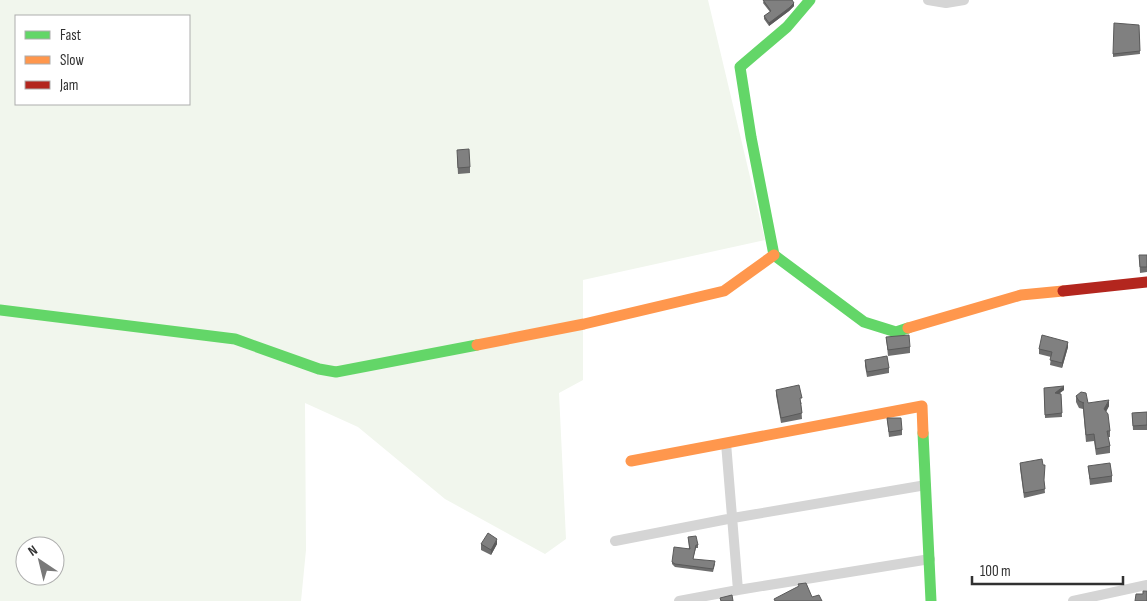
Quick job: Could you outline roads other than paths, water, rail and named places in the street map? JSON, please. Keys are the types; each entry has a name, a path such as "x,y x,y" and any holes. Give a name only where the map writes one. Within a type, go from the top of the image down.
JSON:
{"street":[{"path":"810,0 785,28 740,67 751,137 774,255 864,322 896,332 1021,295 1147,282"},
{"path":"928,0 946,3 964,0"},
{"path":"0,310 235,338 319,369 336,372 584,324 724,291 760,267 774,255"},
{"path":"631,461 922,406 931,601"},
{"path":"726,443 738,590"},
{"path":"615,541 733,518 926,485"},
{"path":"678,601 930,559"},
{"path":"1072,601 1120,596 1147,585"}]}
